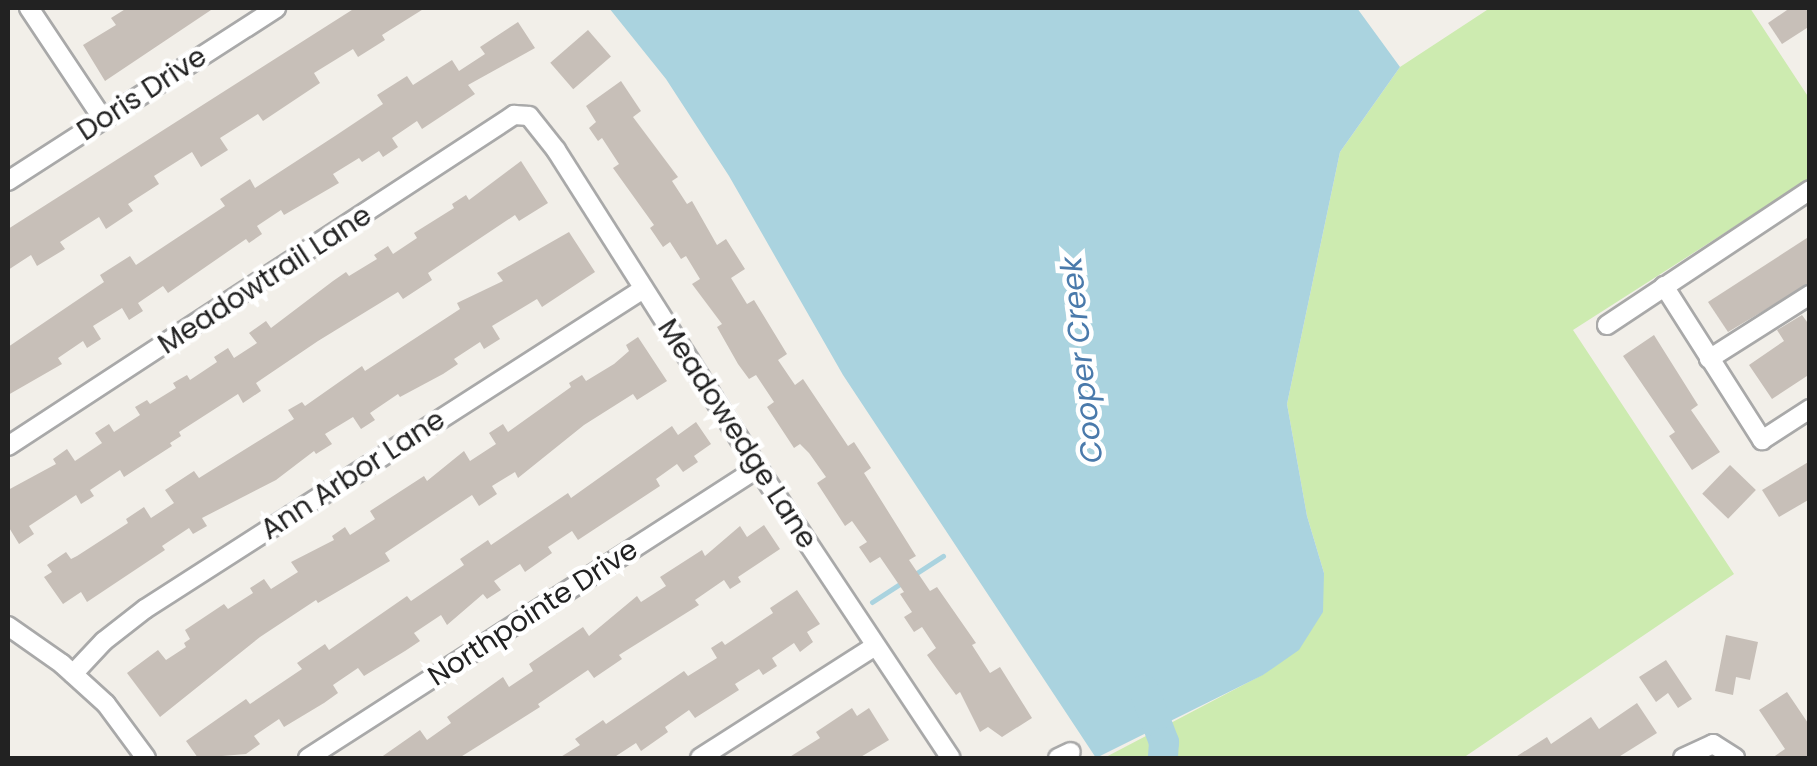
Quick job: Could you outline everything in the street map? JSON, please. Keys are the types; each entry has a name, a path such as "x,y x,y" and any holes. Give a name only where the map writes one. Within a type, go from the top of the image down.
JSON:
{"street":[{"path":"29,8 103,119"},
{"name":"Doris Drive","path":"8,180 276,8"},
{"name":"Meadowedge Lane","path":"522,114 538,122 758,468 952,758"},
{"name":"Meadowtrail Lane","path":"8,446 522,114"},
{"path":"1607,325 1810,190"},
{"path":"1664,286 1762,440 1810,409"},
{"name":"Ann Arbor Lane","path":"73,674 104,641 145,608 643,289"},
{"path":"1709,360 1810,295"},
{"name":"Northpointe Drive","path":"308,758 758,468"},
{"path":"8,626 106,704 146,758"},
{"path":"700,758 875,646"},
{"path":"1683,758 1712,744 1735,758"}],"green space":[{"path":"1490,8 1750,8 1809,98 1809,179 1573,330 1734,574 1463,758 1104,758 1264,674 1324,573 1307,516 1287,404 1340,152 1400,67"}],"water":[{"path":"609,8 1357,8 1400,67 1340,152 1287,404 1307,516 1324,573 1323,612 1299,650 1263,675 1096,758 843,375 729,176 666,79"}],"building":[{"path":"127,8 214,8 105,81 83,45 116,25 111,18"},
{"path":"355,8 425,8 382,35 385,40 358,57 353,49 314,73 320,83 263,121 258,114 220,138 228,150 201,167 192,152 154,176 159,184 128,204 133,211 106,229 99,217 60,242 65,249 37,266 31,255 8,270 8,229"},
{"path":"1790,8 1810,8 1810,26 1782,44 1768,23"},
{"path":"518,22 535,48 468,85 475,94 422,129 417,121 392,138 398,147 383,157 379,151 333,174 339,183 284,215 281,210 257,226 262,234 249,243 246,239 168,293 163,286 138,303 143,311 129,320 122,308 93,326 101,339 87,348 83,341 58,358 62,364 8,395 8,347 104,282 100,275 130,256 136,265 225,206 220,199 250,179 255,188 383,104 377,95 407,76 413,85 452,60 459,71 485,54 480,47"},
{"path":"588,30 611,56 573,89 550,63"},
{"path":"621,81 641,111 633,117 678,177 672,181 687,204 692,201 717,245 726,239 745,269 731,278 747,304 754,300 787,354 778,360 795,385 803,379 848,446 854,442 871,468 864,473 916,556 909,560 930,591 937,587 976,643 972,645 990,673 1000,667 1032,718 1002,737 988,727 980,732 960,692 956,695 927,655 936,648 922,627 914,632 904,617 912,612 900,594 904,592 880,557 870,563 859,547 867,542 852,521 845,526 817,483 826,477 800,444 794,448 767,407 774,402 756,375 749,379 738,364 717,327 722,324 692,284 700,279 686,256 681,259 670,242 663,247 650,228 654,225 613,168 619,164 602,138 598,141 589,128 596,122 586,106"},
{"path":"521,161 548,203 519,221 515,215 428,273 432,280 403,299 398,292 318,341 256,383 261,391 243,403 238,394 179,432 181,436 170,443 172,446 124,477 120,470 90,490 94,496 81,504 76,495 29,526 34,534 19,544 8,526 8,490 56,464 53,459 67,449 75,461 102,443 95,433 109,424 114,432 140,415 135,407 147,400 150,404 176,388 173,383 187,375 190,380 217,362 214,357 228,348 234,358 257,343 249,333 266,321 271,328 346,272 349,276 377,259 374,255 388,246 393,254 417,238 414,233 454,208 452,204 466,195 469,200"},
{"path":"569,232 595,272 542,307 537,299 492,326 500,339 484,349 480,342 454,359 458,364 443,374 400,397 398,394 370,413 375,420 361,429 353,417 325,434 332,444 316,454 314,451 276,480 202,518 207,526 193,534 189,528 162,546 165,550 87,602 81,592 63,604 44,577 52,572 47,565 66,552 71,559 77,556 128,523 126,519 144,507 151,518 174,503 165,490 194,471 199,478 294,419 288,410 302,402 305,406 362,366 365,371 460,309 457,303 503,281 497,273"},
{"path":"1810,236 1810,283 1728,332 1708,302"},
{"path":"1802,315 1810,326 1810,374 1772,399 1749,365 1784,341 1777,330"},
{"path":"1654,335 1698,405 1691,410 1720,452 1692,470 1669,436 1675,432 1623,356"},
{"path":"638,337 667,381 637,400 633,394 584,425 518,478 515,472 492,486 497,494 479,506 472,495 385,553 390,561 318,603 316,600 260,637 160,717 127,673 158,650 166,660 186,647 184,643 190,639 185,630 224,604 228,609 253,593 250,588 264,579 271,589 298,572 291,562 334,540 332,536 345,527 350,535 375,519 370,511 424,476 427,481 464,451 470,461 496,444 489,433 503,424 508,432 571,387 569,383 582,375 586,381 614,364 629,351 626,345"},
{"path":"696,422 711,444 694,456 698,462 683,472 677,464 656,479 660,486 578,540 572,531 548,547 552,553 525,572 520,564 494,581 501,590 487,599 483,594 447,625 441,615 414,633 420,641 364,676 358,668 333,685 338,693 324,703 284,727 279,719 254,736 260,744 246,754 198,758 186,741 246,699 250,704 302,669 297,663 325,644 329,650 407,596 411,601 464,565 460,559 488,540 491,545 568,493 571,498 672,426 678,435"},
{"path":"1810,461 1810,499 1779,517 1762,490"},
{"path":"1730,465 1756,490 1728,519 1702,494"},
{"path":"764,525 780,549 738,577 741,582 730,589 724,580 695,600 699,605 619,655 622,659 594,678 588,670 538,704 540,707 459,758 380,758 420,730 427,740 451,723 447,717 503,677 509,687 533,671 529,664 583,627 589,636 637,596 641,602 666,586 660,577 702,550 705,556 740,526 747,537"},
{"path":"797,590 820,624 807,632 813,642 800,652 794,643 772,658 777,666 763,675 759,669 735,684 739,690 695,718 689,710 665,727 668,732 641,751 636,743 613,758 559,758 580,745 575,739 603,720 606,724 684,671 688,676 717,658 711,648 722,641 725,645 773,613 770,608"},
{"path":"1726,635 1758,642 1750,680 1736,677 1733,695 1715,691"},
{"path":"1666,660 1692,699 1678,708 1668,693 1656,702 1639,677"},
{"path":"1787,692 1810,726 1810,758 1772,758 1785,749 1759,710"},
{"path":"1637,703 1657,733 1617,758 1514,758 1547,737 1551,744 1591,717 1599,729"},
{"path":"852,708 857,716 869,708 889,740 859,758 788,758 820,738 816,732"}],"waterway":[{"path":"912,576 943,556"},
{"path":"872,602 903,582"},
{"name":"Cooper Creek","path":"1144,690 1164,742 1163,758"}]}
